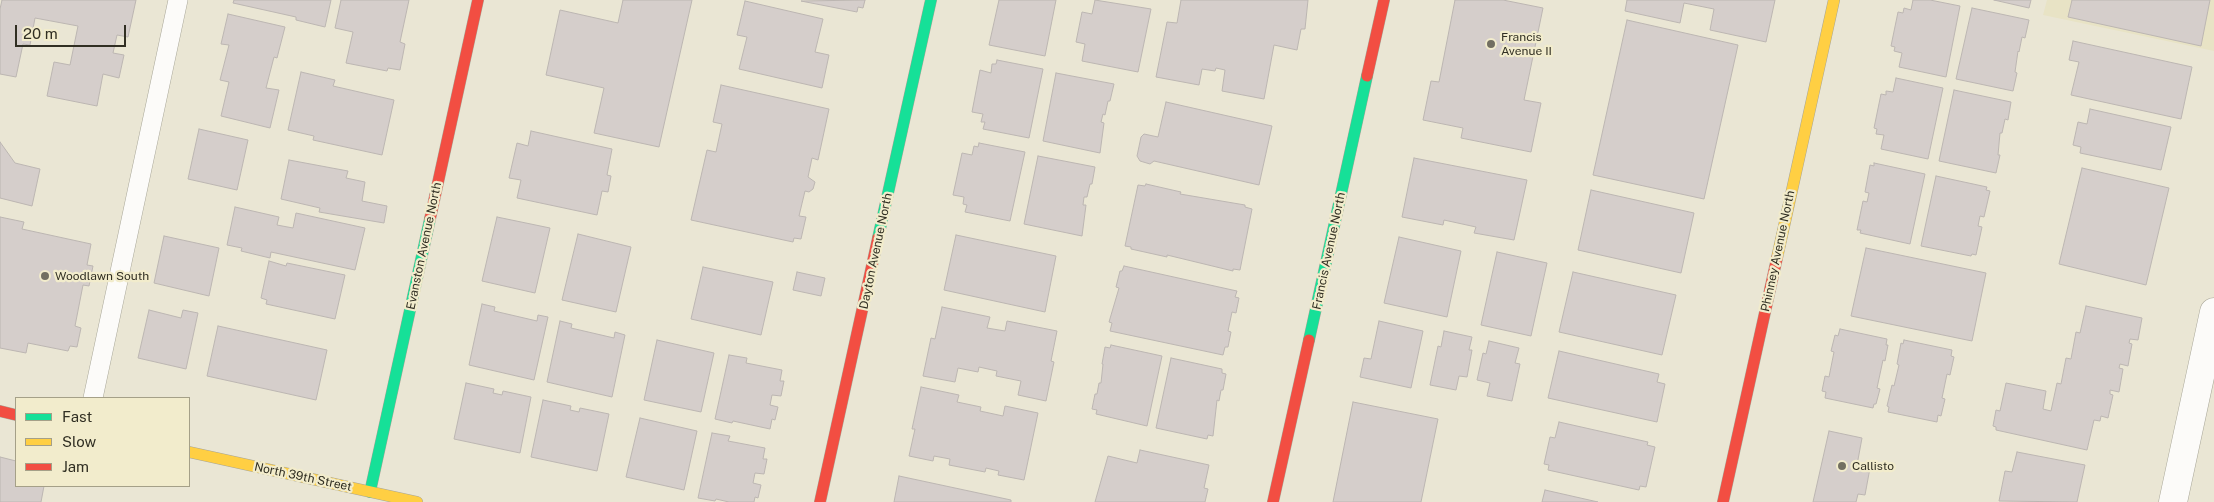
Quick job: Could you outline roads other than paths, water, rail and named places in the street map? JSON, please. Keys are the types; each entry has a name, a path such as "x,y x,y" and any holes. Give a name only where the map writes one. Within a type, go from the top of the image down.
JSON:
{"street":[{"name":"Evanston Avenue North","path":"370,492 478,0"},
{"name":"Dayton Avenue North","path":"820,502 931,0"},
{"name":"Francis Avenue North","path":"1273,502 1384,0"},
{"name":"Phinney Avenue North","path":"1723,502 1834,0"},
{"path":"2173,502 2214,312"},
{"path":"0,411 15,415"},
{"name":"North 39th Street","path":"190,452 417,502"}],"lane":[{"path":"93,397 178,0"}],"place":[{"name":"Francis Avenue II","path":"1491,44"},
{"name":"Woodlawn South","path":"45,276"},
{"name":"Callisto","path":"1842,466"}]}
